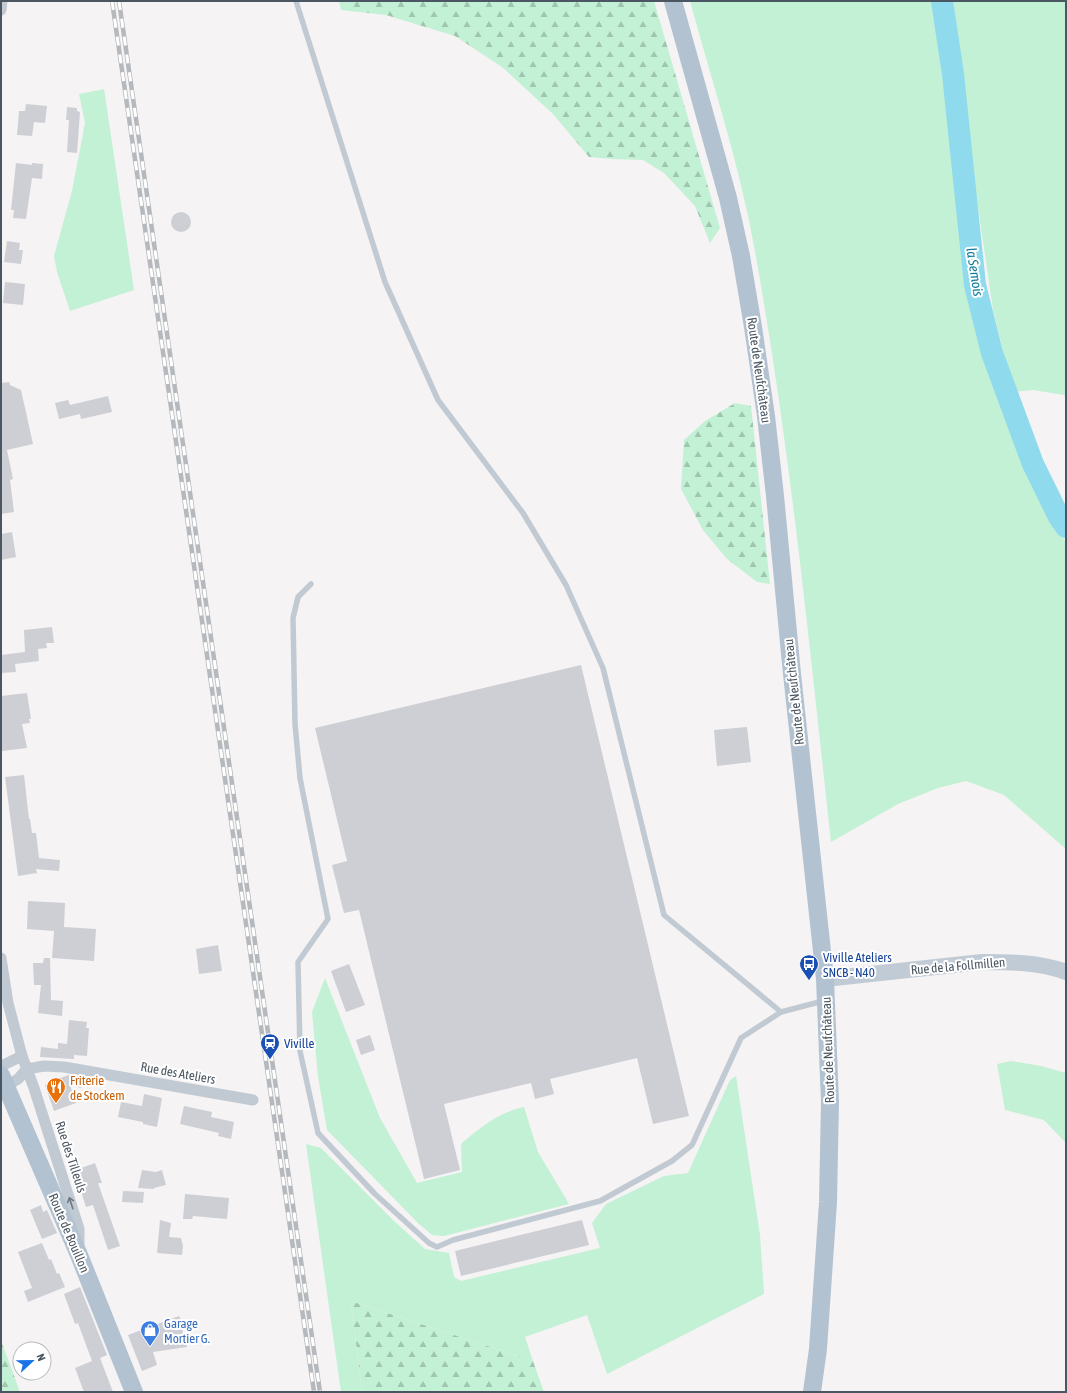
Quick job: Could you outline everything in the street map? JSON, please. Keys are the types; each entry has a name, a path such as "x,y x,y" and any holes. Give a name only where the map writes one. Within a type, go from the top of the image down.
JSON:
{"main road":[{"name":"Route de Neufchâteau","path":"673,1 728,198 741,256 753,327 766,416 825,979 830,1102 828,1202 818,1349 812,1392"},
{"name":"Route de Bouillon","path":"3,1081 79,1255 134,1392"}],"street":[{"path":"1,10 2,1"},
{"name":"Rue des Tilleuls","path":"1,958 8,1003 22,1056 79,1229 79,1255"},
{"name":"Rue de la Follmillen","path":"825,979 982,962 1032,964 1066,972"},
{"path":"1,1066 22,1056"},
{"name":"Rue des Ateliers","path":"27,1069 44,1066 64,1067 253,1100"},
{"path":"3,1081 18,1078 27,1069"}],"lane":[{"path":"296,1 385,282 438,400 523,513 566,585 603,668 664,915 782,1012"},
{"path":"311,584 298,597 293,618 295,724 300,778 328,919 298,962 300,1051 318,1133 375,1194 429,1243 437,1247 453,1240 600,1201 672,1161 692,1145 741,1038 782,1012 827,1000"}],"green space":[{"path":"339,1 654,1 720,228 710,243 695,206 664,173 643,160 589,157 553,114 502,67 455,36 386,15 341,10"},
{"path":"690,1 936,1 967,286 982,356 1025,466 1052,523 1066,542 1066,849 1004,795 966,781 938,788 898,804 831,842 798,543 767,320 741,184"},
{"path":"953,1 1066,1 1066,398 1064,395 1033,390 1014,392 993,310 961,83"},
{"path":"104,89 134,290 70,311 57,272 54,256 72,191 85,123 79,94"},
{"path":"735,403 751,406 770,584 757,582 727,559 703,530 681,489 684,440 705,421"},
{"path":"325,978 380,1118 417,1183 462,1172 461,1144 498,1117 515,1109 524,1107 538,1152 569,1204 444,1236 432,1235 418,1223 327,1130 318,1077 312,1012"},
{"path":"1011,1061 1041,1066 1066,1073 1066,1143 1044,1120 1005,1110 997,1064"},
{"path":"736,1076 760,1235 764,1294 607,1374 587,1315 525,1337 533,1361 351,1301 362,1392 341,1392 306,1144 321,1148 393,1220 425,1249 449,1253 454,1277 461,1281 600,1248 592,1223 606,1204 664,1176 688,1173 730,1080"},
{"path":"351,1301 533,1361 544,1392 362,1392"},
{"path":"1,1340 12,1370 12,1381 16,1381 20,1392 1,1392"}],"building":[{"path":"26,104 47,106 45,123 34,122 32,136 17,135 19,111 25,111"},
{"path":"67,107 77,108 77,111 80,112 77,153 67,152 69,120 66,120"},
{"path":"16,163 32,165 32,163 43,164 42,179 32,178 26,219 13,218 14,210 11,210"},
{"path":"181,212 188,215 191,222 188,229 181,232 174,229 171,222 174,215"},
{"path":"7,241 20,243 19,250 23,250 21,264 4,262"},
{"path":"5,282 25,284 23,305 3,303"},
{"path":"9,382 10,385 21,390 33,444 7,450 13,479 10,480 14,512 1,514 1,383"},
{"path":"108,396 112,412 81,419 80,414 59,419 55,403 68,400 70,405"},
{"path":"12,532 16,557 1,560 1,534"},
{"path":"52,627 54,643 46,643 47,648 38,649 39,661 15,664 16,672 1,673 1,655 25,652 24,630"},
{"path":"581,665 689,1116 653,1124 637,1058 550,1079 554,1094 535,1099 531,1083 518,1086 444,1104 460,1170 424,1179 359,910 344,913 332,865 347,861 315,728"},
{"path":"27,693 31,719 29,719 30,723 22,724 27,748 2,751 1,696"},
{"path":"747,727 751,762 717,766 714,730"},
{"path":"24,775 29,819 32,833 36,833 39,858 60,860 59,871 36,869 37,873 18,876 5,777"},
{"path":"28,901 65,903 64,927 96,929 94,961 52,958 54,931 27,929"},
{"path":"218,945 222,971 199,974 196,949"},
{"path":"44,958 50,958 51,1000 63,1001 62,1016 38,1013 41,985 34,985 33,963 43,963"},
{"path":"349,964 365,1005 346,1012 331,971"},
{"path":"69,1020 87,1022 86,1028 89,1028 87,1056 74,1055 74,1059 40,1057 41,1047 58,1049 58,1043 67,1044"},
{"path":"370,1035 375,1050 361,1055 356,1040"},
{"path":"69,1075 84,1078 81,1088 70,1085 76,1103 54,1111 45,1085 53,1082 51,1081"},
{"path":"144,1094 162,1098 157,1127 143,1124 143,1122 118,1117 121,1102 142,1106"},
{"path":"184,1106 212,1112 211,1117 234,1122 231,1139 218,1136 219,1133 180,1124"},
{"path":"95,1163 102,1183 98,1183 120,1246 108,1250 93,1205 86,1207 73,1171"},
{"path":"142,1170 156,1172 162,1170 166,1185 154,1189 138,1188"},
{"path":"123,1191 144,1192 143,1203 122,1202"},
{"path":"185,1194 229,1198 227,1219 193,1216 192,1219 183,1219"},
{"path":"41,1205 43,1212 47,1210 57,1233 42,1239 30,1210"},
{"path":"160,1220 171,1223 169,1237 181,1238 183,1246 182,1255 157,1253"},
{"path":"582,1220 589,1245 461,1276 455,1251"},
{"path":"42,1243 49,1260 51,1259 57,1274 59,1273 65,1287 28,1302 24,1291 32,1288 18,1252"},
{"path":"80,1287 107,1355 100,1358 113,1392 84,1392 75,1368 92,1361 78,1323 75,1324 64,1294"},
{"path":"179,1316 182,1322 183,1336 185,1335 187,1347 153,1352 157,1365 142,1371 128,1335"}],"waterway":[{"name":"la Semois","path":"942,1 953,74 975,285 992,353 1033,464 1059,517 1066,527"}],"railway":[{"path":"112,1 314,1392"},
{"path":"119,1 320,1392"}],"place":[{"name":"Viville Ateliers SNCB - N40","path":"809,981"},
{"name":"Viville","path":"270,1060"},
{"name":"Friterie de Stockem","path":"56,1104"},
{"name":"Garage Mortier G.","path":"150,1347"}]}
